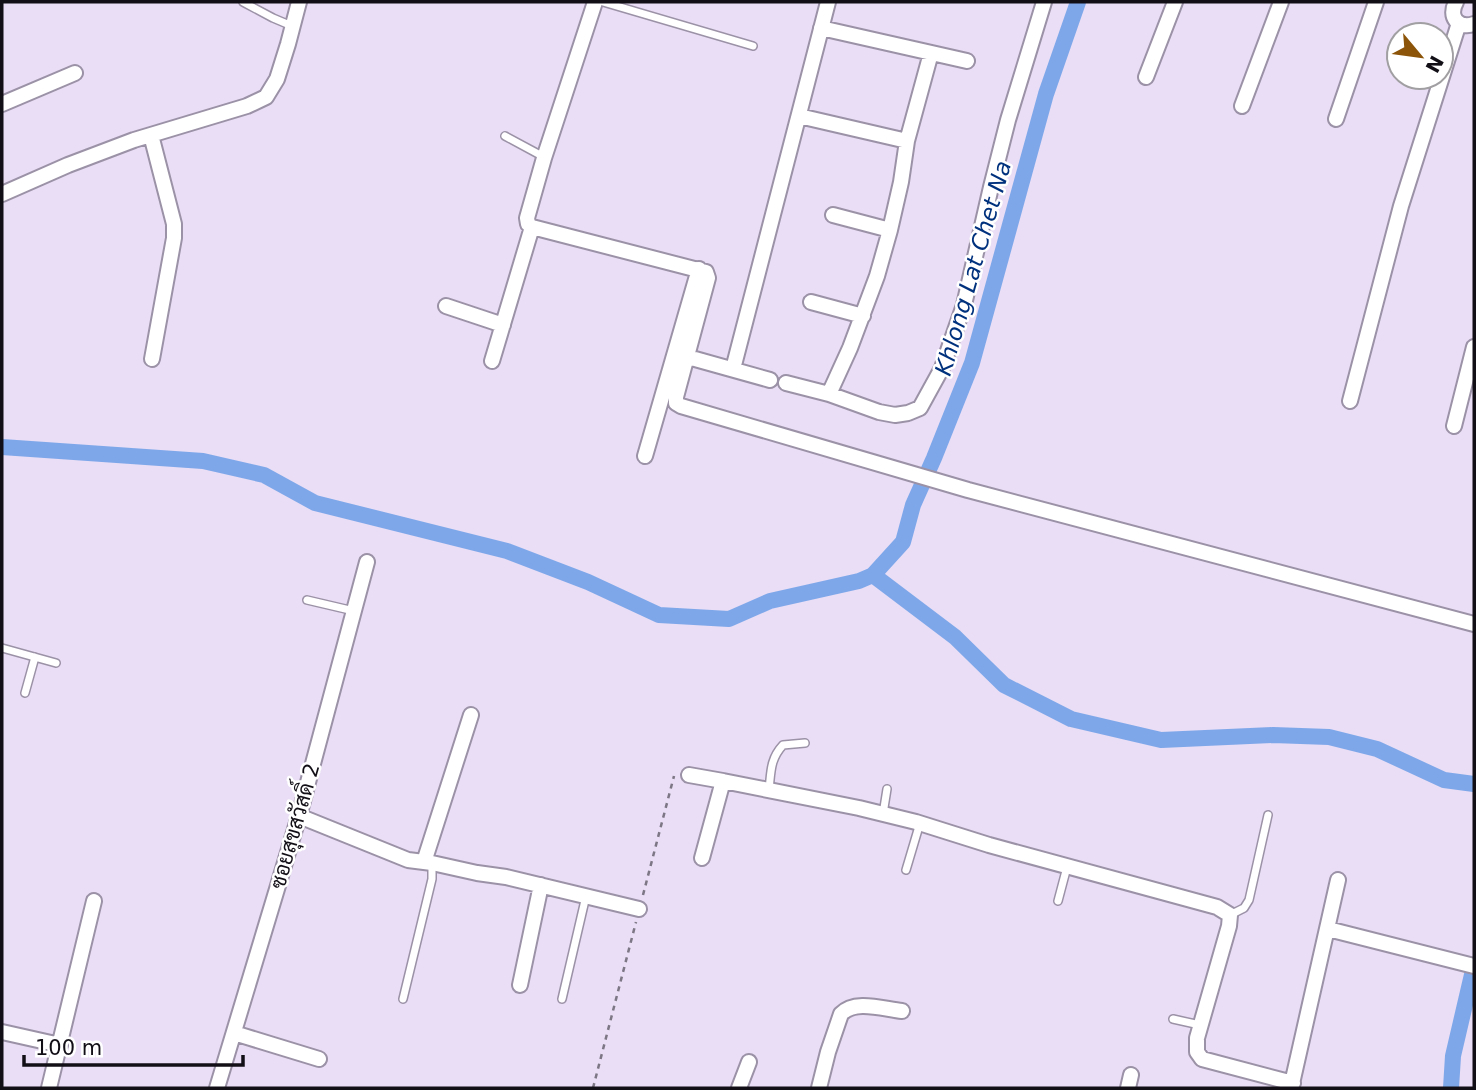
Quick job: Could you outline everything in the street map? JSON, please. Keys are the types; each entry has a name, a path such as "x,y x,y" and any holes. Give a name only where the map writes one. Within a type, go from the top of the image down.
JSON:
{"street":[{"path":"2,194 68,165 151,135 247,106 266,97 277,79 299,2"},
{"path":"595,2 544,158 527,218 528,224 706,272 708,278 676,397 676,403 681,407 892,470 1474,624"},
{"path":"733,369 828,2"},
{"path":"786,383 895,415 920,408 942,368 964,305 998,160 1044,2"},
{"path":"1146,77 1175,2"},
{"path":"1242,106 1281,2"},
{"path":"1336,119 1376,2"},
{"path":"1452,3 1454,18 1459,23 1465,26 1474,24"},
{"path":"1350,401 1402,205 1459,23"},
{"path":"821,28 967,61"},
{"path":"829,394 863,316 877,276 901,182 907,141 931,53"},
{"path":"2,104 75,73"},
{"path":"799,116 907,141"},
{"path":"151,135 174,224 174,238 152,359"},
{"path":"833,215 890,230"},
{"path":"492,360 533,227"},
{"path":"645,456 699,269"},
{"path":"811,302 863,316"},
{"path":"446,306 503,325"},
{"path":"1454,426 1474,347"},
{"path":"695,359 770,380"},
{"name":"ซอยสุขสวัสดิ์ 2","path":"217,1088 299,817 367,562"},
{"path":"428,862 471,715"},
{"path":"689,775 920,823 1067,867 1217,906 1230,915 1229,926 1200,1026 1197,1052 1202,1059 1292,1086 1338,880"},
{"path":"702,858 723,781"},
{"path":"299,817 418,863 428,862 506,877 639,909"},
{"path":"520,985 541,885"},
{"path":"48,1088 94,901"},
{"path":"1328,929 1474,966"},
{"path":"819,1088 828,1052 841,1014 845,1010 855,1006 902,1012"},
{"path":"2,1032 60,1045"},
{"path":"234,1033 319,1059"},
{"path":"739,1088 749,1062"}],"lane":[{"path":"243,2 293,26"},
{"path":"603,2 753,46"},
{"path":"505,136 544,158"},
{"path":"307,600 354,611"},
{"path":"2,648 56,663"},
{"path":"24,693 35,657"},
{"path":"769,790 775,753 783,745 805,743"},
{"path":"883,814 887,789"},
{"path":"1230,915 1244,908 1249,900 1268,815"},
{"path":"906,870 920,823"},
{"path":"402,999 432,879 428,862"},
{"path":"1058,901 1067,867"},
{"path":"562,999 586,896"},
{"path":"1173,1019 1200,1026"}],"waterway":[{"name":"Khlong Lat Chet Na","path":"2,447 203,461 264,475 315,503 507,551 588,582 659,615 729,619 770,601 859,581 873,575 903,542 913,505 972,363 1046,94 1078,2"},
{"path":"873,575 955,637 1004,685 1071,719 1161,740 1273,735 1329,737 1377,749 1444,780 1474,784"},
{"path":"1451,1088 1453,1056 1474,966"}]}
